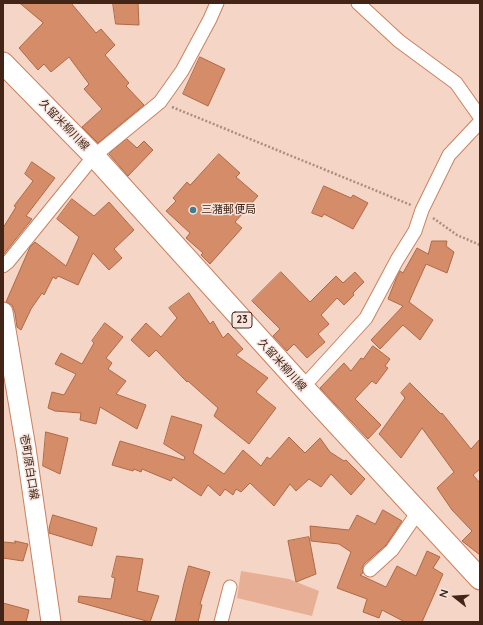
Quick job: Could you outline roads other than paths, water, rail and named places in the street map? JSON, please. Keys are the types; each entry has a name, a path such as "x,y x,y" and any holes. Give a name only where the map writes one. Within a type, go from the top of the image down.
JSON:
{"main road":[{"name":"久留米柳川線","path":"3,62 94,156 303,388 480,579"},
{"name":"壱町原白口線","path":"3,312 26,448 51,622"}],"street":[{"path":"3,266 8,262 94,156 160,102 182,71 217,3"},
{"path":"358,3 400,41 456,83 480,116"},
{"path":"303,388 366,318 397,260 415,231 422,210 449,155 480,122"},
{"path":"370,570 392,550 418,512"},
{"path":"221,622 230,587"}],"place":[{"name":"三潴郵便局","path":"193,210"}]}
